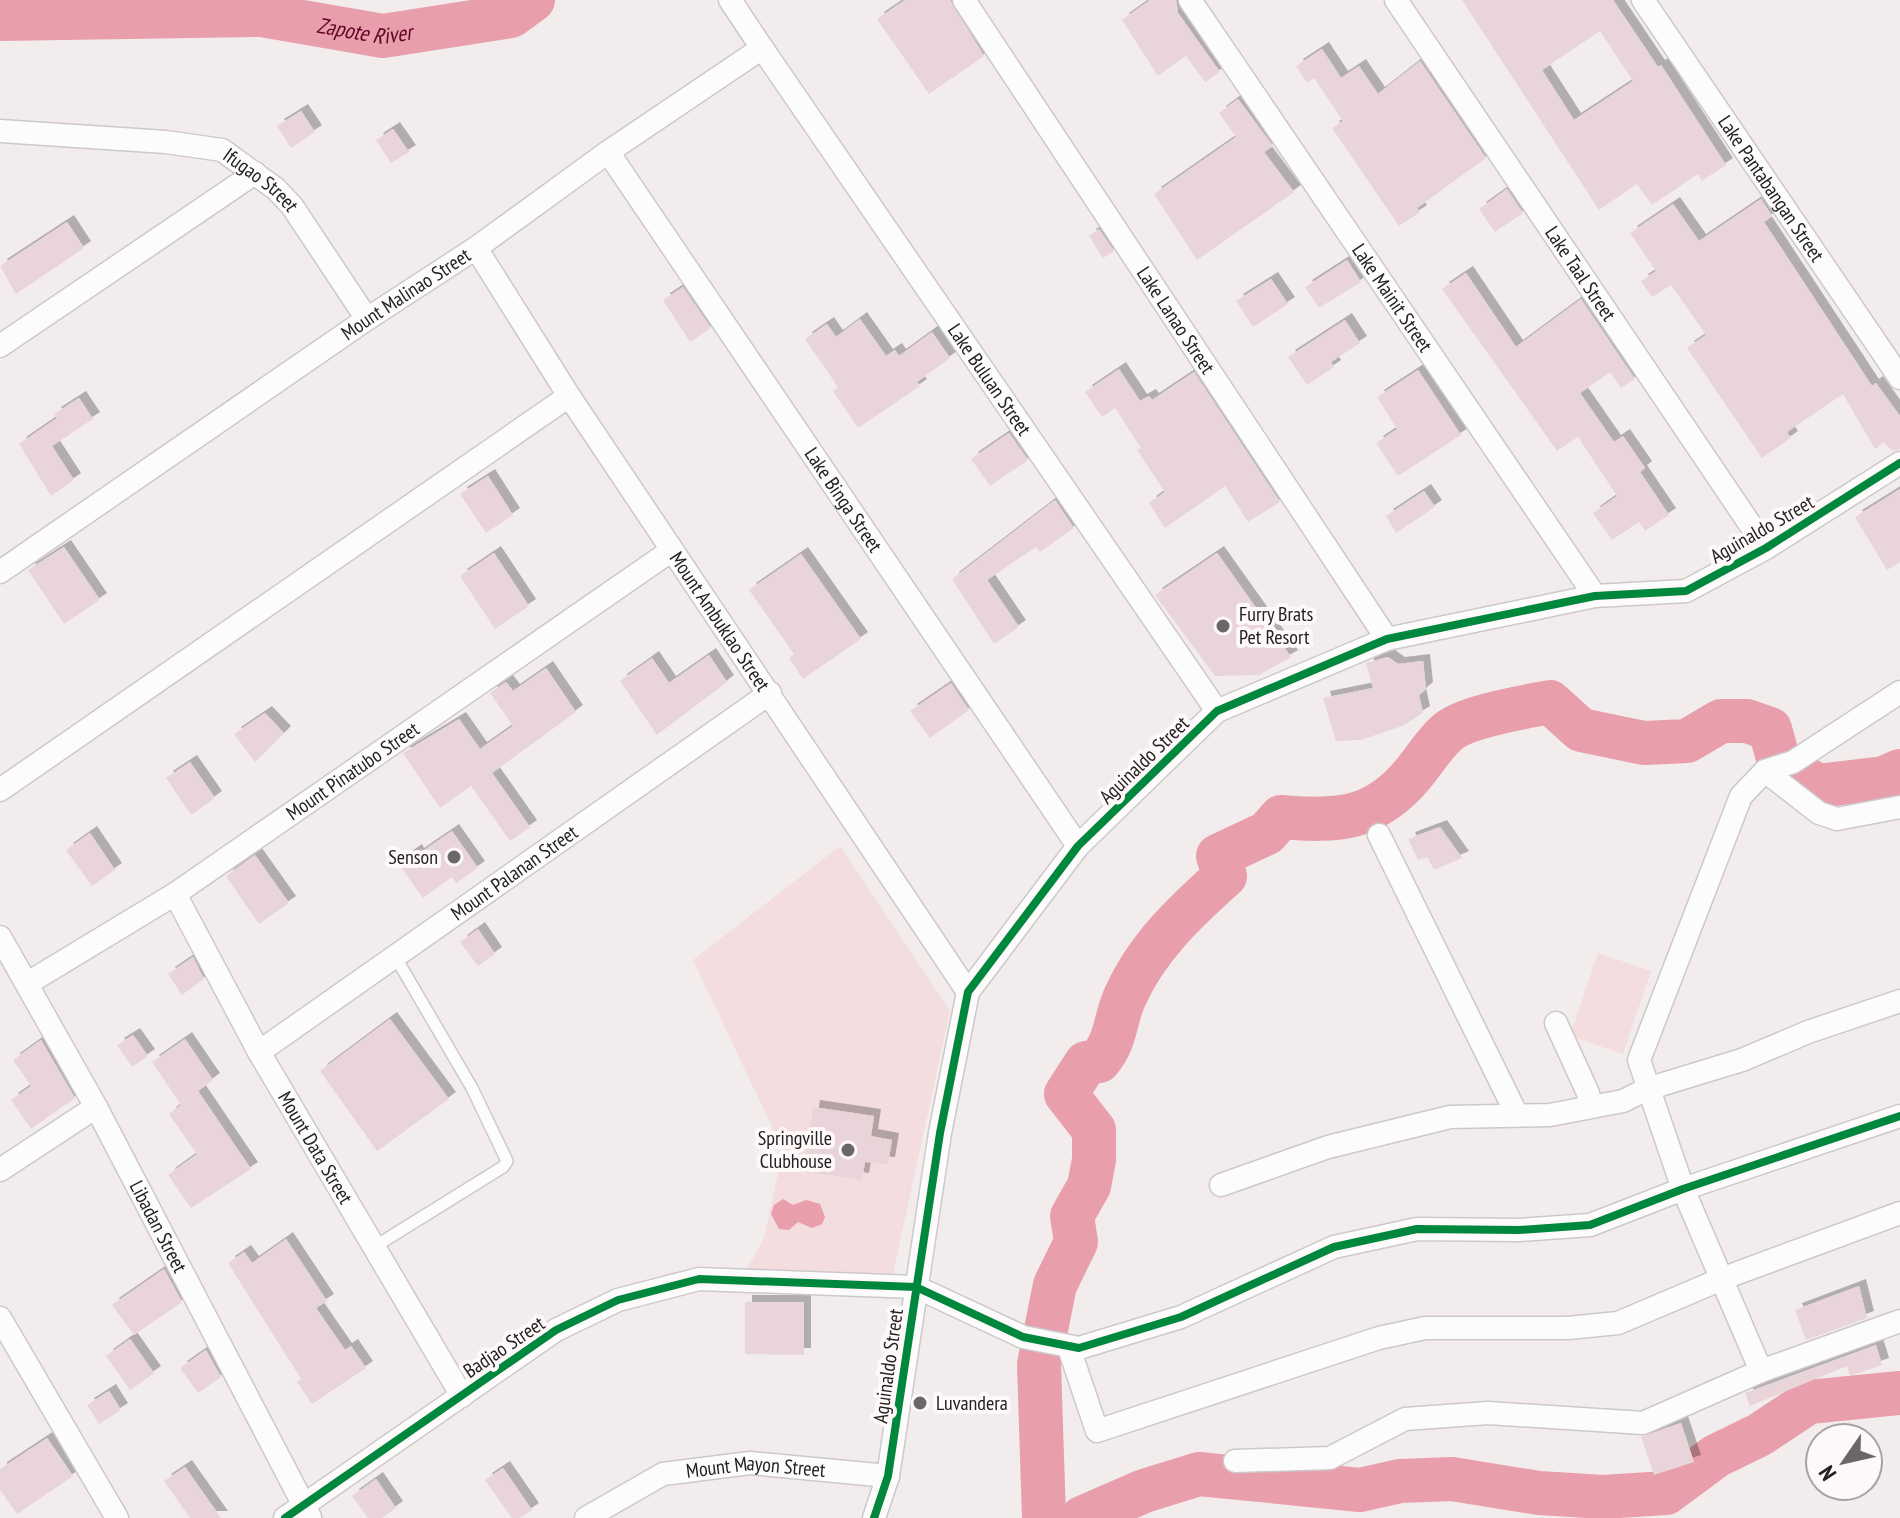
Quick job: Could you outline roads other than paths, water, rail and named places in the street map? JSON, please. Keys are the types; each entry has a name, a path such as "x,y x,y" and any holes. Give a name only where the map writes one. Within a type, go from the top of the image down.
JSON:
{"street":[{"path":"730,0 762,48"},
{"name":"Lake Lanao Street","path":"964,0 1387,639"},
{"name":"Lake Mainit Street","path":"1190,0 1595,596"},
{"name":"Lake Taal Street","path":"1396,0 1766,548"},
{"name":"Lake Pantabangan Street","path":"1643,0 1900,378"},
{"name":"Mount Malinao Street","path":"0,572 367,319 476,248 608,152 762,48"},
{"name":"Lake Buluan Street","path":"762,48 1217,711"},
{"name":"Ifugao Street","path":"0,131 166,142 222,150 255,173 292,206 367,319"},
{"name":"Lake Binga Street","path":"608,152 1078,846"},
{"path":"0,346 255,173"},
{"name":"Mount Ambuklao Street","path":"476,248 569,396 968,992"},
{"path":"0,790 569,396"},
{"name":"Aguinaldo Street","path":"874,1518 888,1476 940,1133 968,992 1078,846 1217,711 1387,639 1595,596 1686,591 1766,548 1900,463"},
{"name":"Mount Pinatubo Street","path":"28,983 175,894 672,550"},
{"path":"1761,1371 1724,1278 1683,1189 1639,1060 1734,810 1751,784 1900,692"},
{"name":"Mount Palanan Street","path":"259,1052 770,693"},
{"path":"1778,767 1819,813 1837,819 1900,807"},
{"path":"1379,835 1517,1115"},
{"name":"Mount Data Street","path":"175,894 259,1052 462,1396"},
{"name":"Libadan Street","path":"0,937 96,1107 299,1514"},
{"path":"1221,1185 1328,1147 1450,1117 1550,1115 1623,1101 1647,1089 1742,1060 1808,1032 1900,1001"},
{"path":"1556,1023 1588,1093 1590,1106"},
{"path":"0,1170 96,1107"},
{"path":"916,1287 1023,1337 1062,1347 1181,1317 1334,1247 1417,1229 1519,1230 1590,1225 1683,1189 1900,1116"},
{"path":"1062,1347 1097,1431 1379,1338 1425,1328 1568,1328 1618,1323 1724,1278 1900,1213"},
{"name":"Badjao Street","path":"299,1514 556,1330 606,1306 699,1279 916,1287"},
{"path":"0,1318 117,1518"},
{"path":"1235,1461 1330,1458 1405,1419 1488,1413 1643,1423 1761,1371 1900,1321"},
{"name":"Mount Mayon Street","path":"586,1518 663,1474 750,1463 888,1476"}],"lane":[{"path":"374,1247 503,1167 507,1161 472,1088 396,958"}],"waterway":[{"name":"Zapote River","path":"0,19 262,15 383,36 511,16 533,0"},
{"path":"1044,1518 1039,1364 1055,1285 1076,1242 1072,1216 1089,1186 1094,1160 1094,1130 1066,1094 1086,1063 1099,1061 1105,1053 1124,999 1143,963 1181,917 1225,876 1218,856 1267,833 1281,817 1338,818 1370,809 1399,789 1449,731 1469,721 1550,702 1581,730 1644,743 1687,741 1721,721 1747,721 1770,729 1779,762 1818,786 1884,778 1900,771"},
{"path":"1082,1518 1144,1491 1199,1474 1360,1490 1400,1481 1452,1479 1539,1493 1603,1497 1666,1493 1716,1456 1759,1435 1809,1402 1900,1393"}],"place":[{"name":"Furry Brats Pet Resort","path":"1223,626"},
{"name":"Senson","path":"454,857"},
{"name":"Springville Clubhouse","path":"848,1150"},
{"name":"Luvandera","path":"920,1403"}]}
